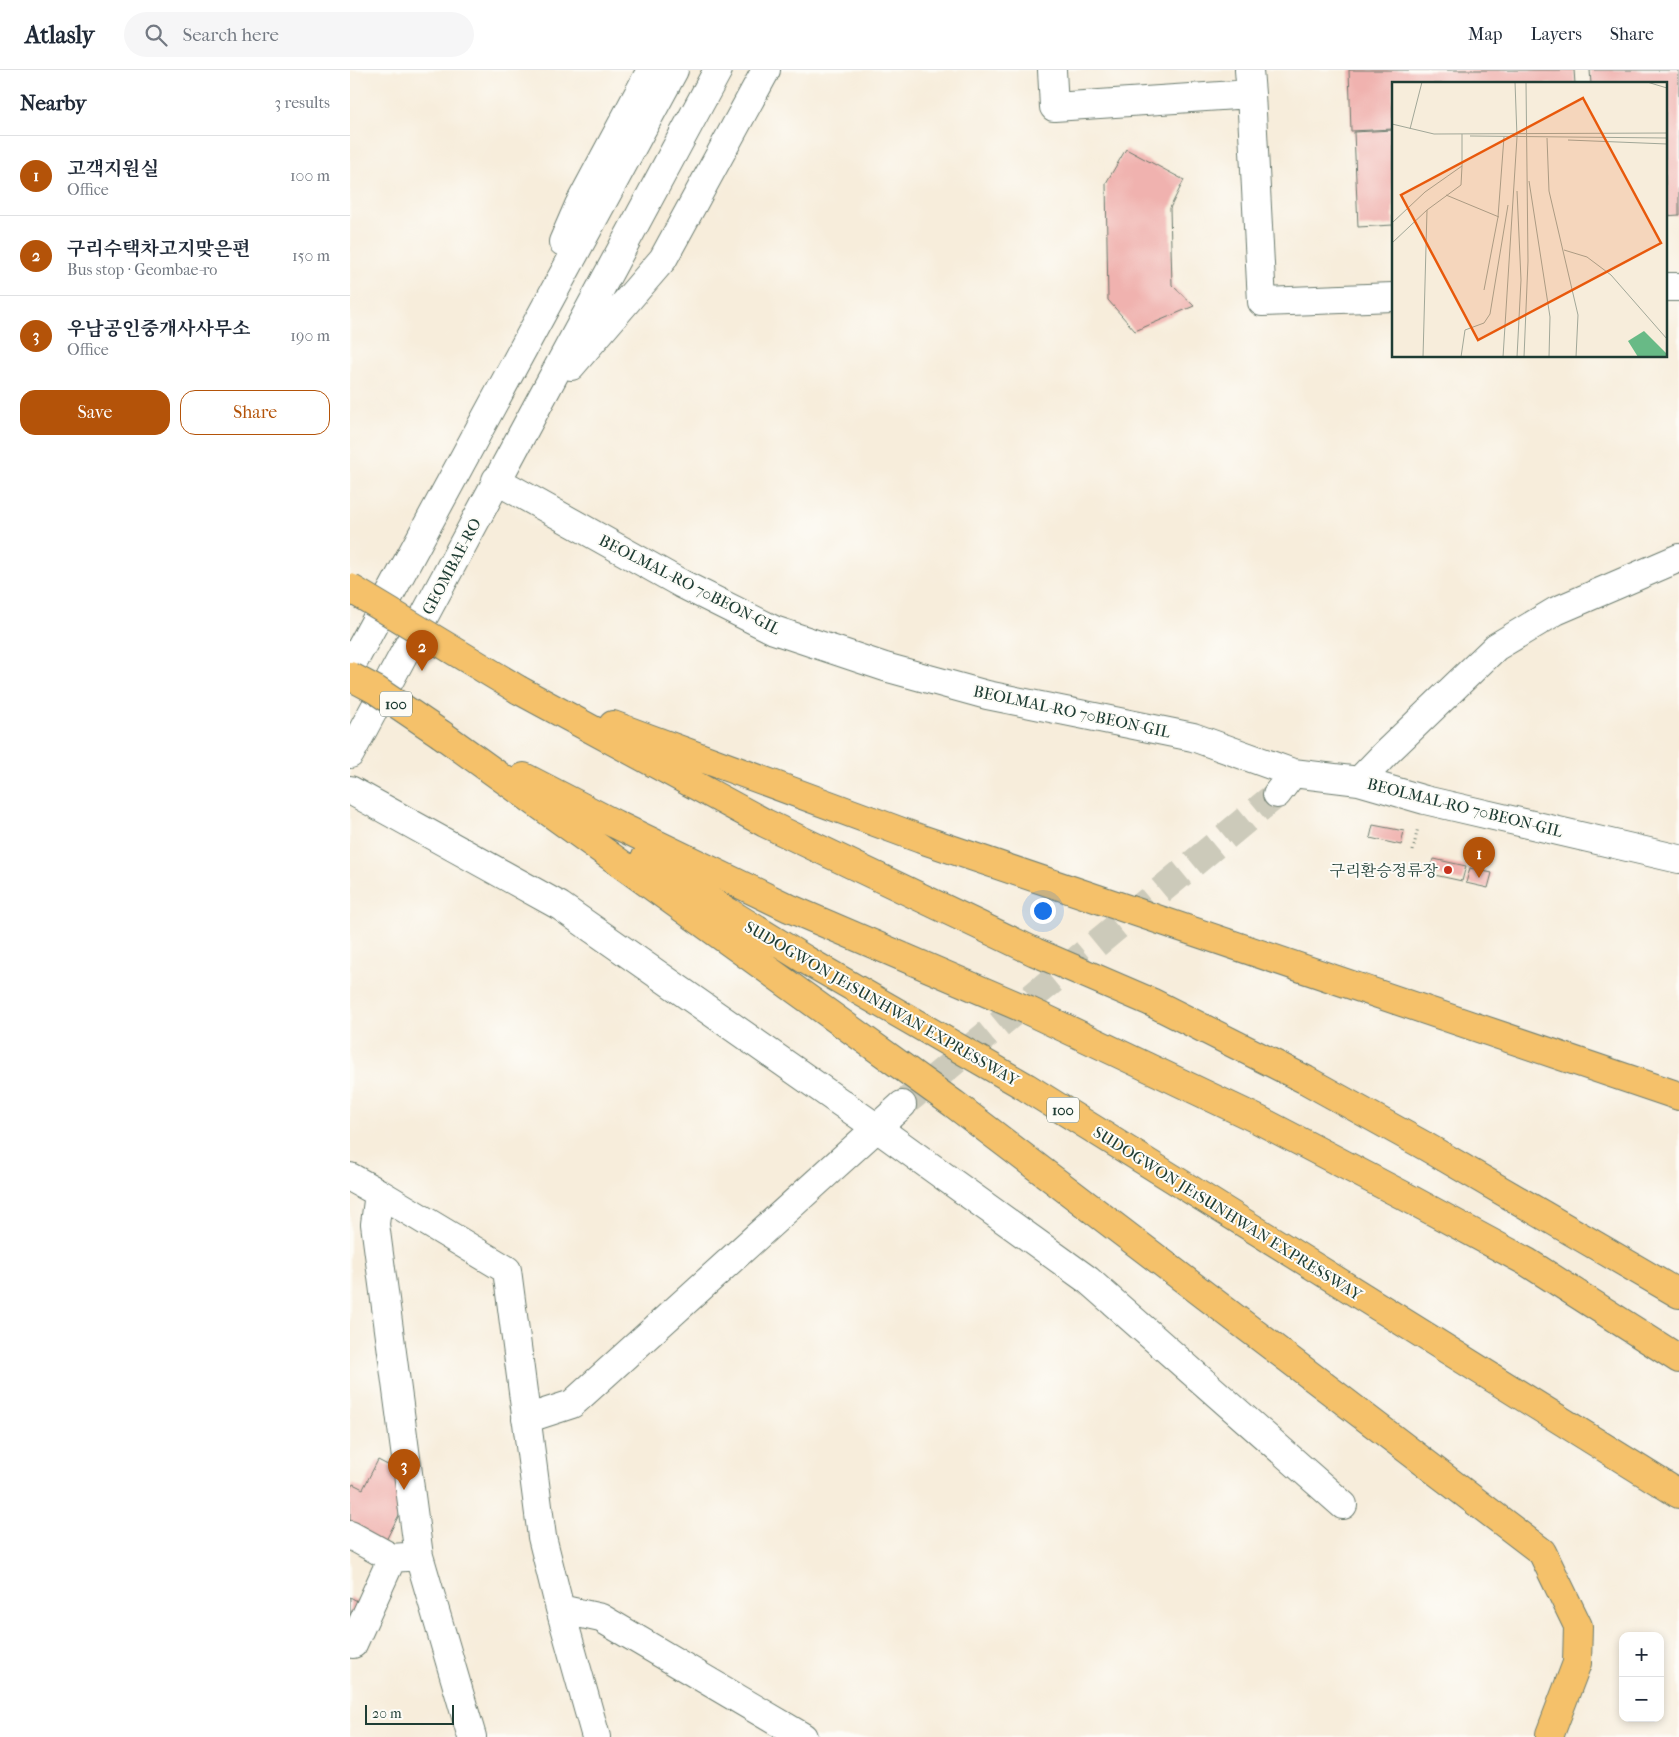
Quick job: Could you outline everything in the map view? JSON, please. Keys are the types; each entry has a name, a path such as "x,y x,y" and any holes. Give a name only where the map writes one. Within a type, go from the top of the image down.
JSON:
{"highway":[{"path":"350,588 519,690 765,823 1035,952 1151,1002 1306,1080 1425,1146 1679,1294"},
{"name":"SUDOGWON JE1SUNHWAN EXPRESSWAY","path":"350,676 376,690 441,734 806,960 1026,1087 1679,1494"},
{"path":"519,690 920,839 1679,1096"},
{"path":"441,734 954,1104 1542,1552 1578,1626 1577,1663 1550,1737"},
{"name":"SUDOGWON JE1SUNHWAN EXPRESSWAY","path":"441,734 614,824 780,904 1027,1010 1259,1120 1527,1262 1679,1359"}],"street":[{"path":"504,386 579,205 651,70"},
{"path":"350,668 674,70"},
{"path":"537,405 718,70"},
{"path":"537,405 664,259 766,70"},
{"path":"1052,70 1054,107 1250,82 1262,302 1392,297"},
{"path":"1666,287 1679,287"},
{"name":"GEOMBAE-RO","path":"350,754 537,405"},
{"name":"BEOLMAL-RO 70BEON-GIL","path":"496,480 682,584 774,630 885,667 987,695 1193,736 1285,783 1360,781 1425,800 1679,859"},
{"path":"1360,781 1387,752 1496,647 1556,611 1679,558"},
{"path":"350,790 560,906 1088,1280 1343,1505"},
{"path":"526,1419 572,1404 902,1105"},
{"path":"350,1177 507,1270 542,1537 560,1610 596,1737"},
{"path":"379,1193 375,1224 419,1556 472,1737"},
{"path":"350,1536 392,1558 419,1556"},
{"path":"353,1644 392,1558"},
{"path":"560,1610 601,1618 803,1737"}],"building":[{"path":"1349,70 1574,70 1575,82 1392,82 1392,129 1351,131"},
{"path":"1590,70 1679,70 1679,215 1666,216 1666,82 1591,82"},
{"path":"1392,130 1392,225 1358,227 1354,132"},
{"path":"1126,149 1184,180 1170,208 1172,285 1194,306 1135,331 1108,300 1106,183"},
{"path":"1373,825 1404,831 1401,845 1370,838"},
{"name":"구리환승정류장","path":"1434,859 1466,866 1462,881 1430,874"},
{"path":"1470,868 1492,873 1488,888 1466,883"},
{"path":"378,1460 417,1480 383,1546 350,1529 350,1489 353,1484 363,1489"},
{"path":"350,1597 363,1604 350,1629"}],"tunnel":[{"path":"902,1105 1277,794"}],"place":[{"name":"구리수택차고지맞은편","path":"422,671"},
{"name":"구리환승정류장","path":"1448,870"},
{"name":"고객지원실","path":"1479,878"},
{"name":"우남공인중개사사무소","path":"404,1490"}]}
